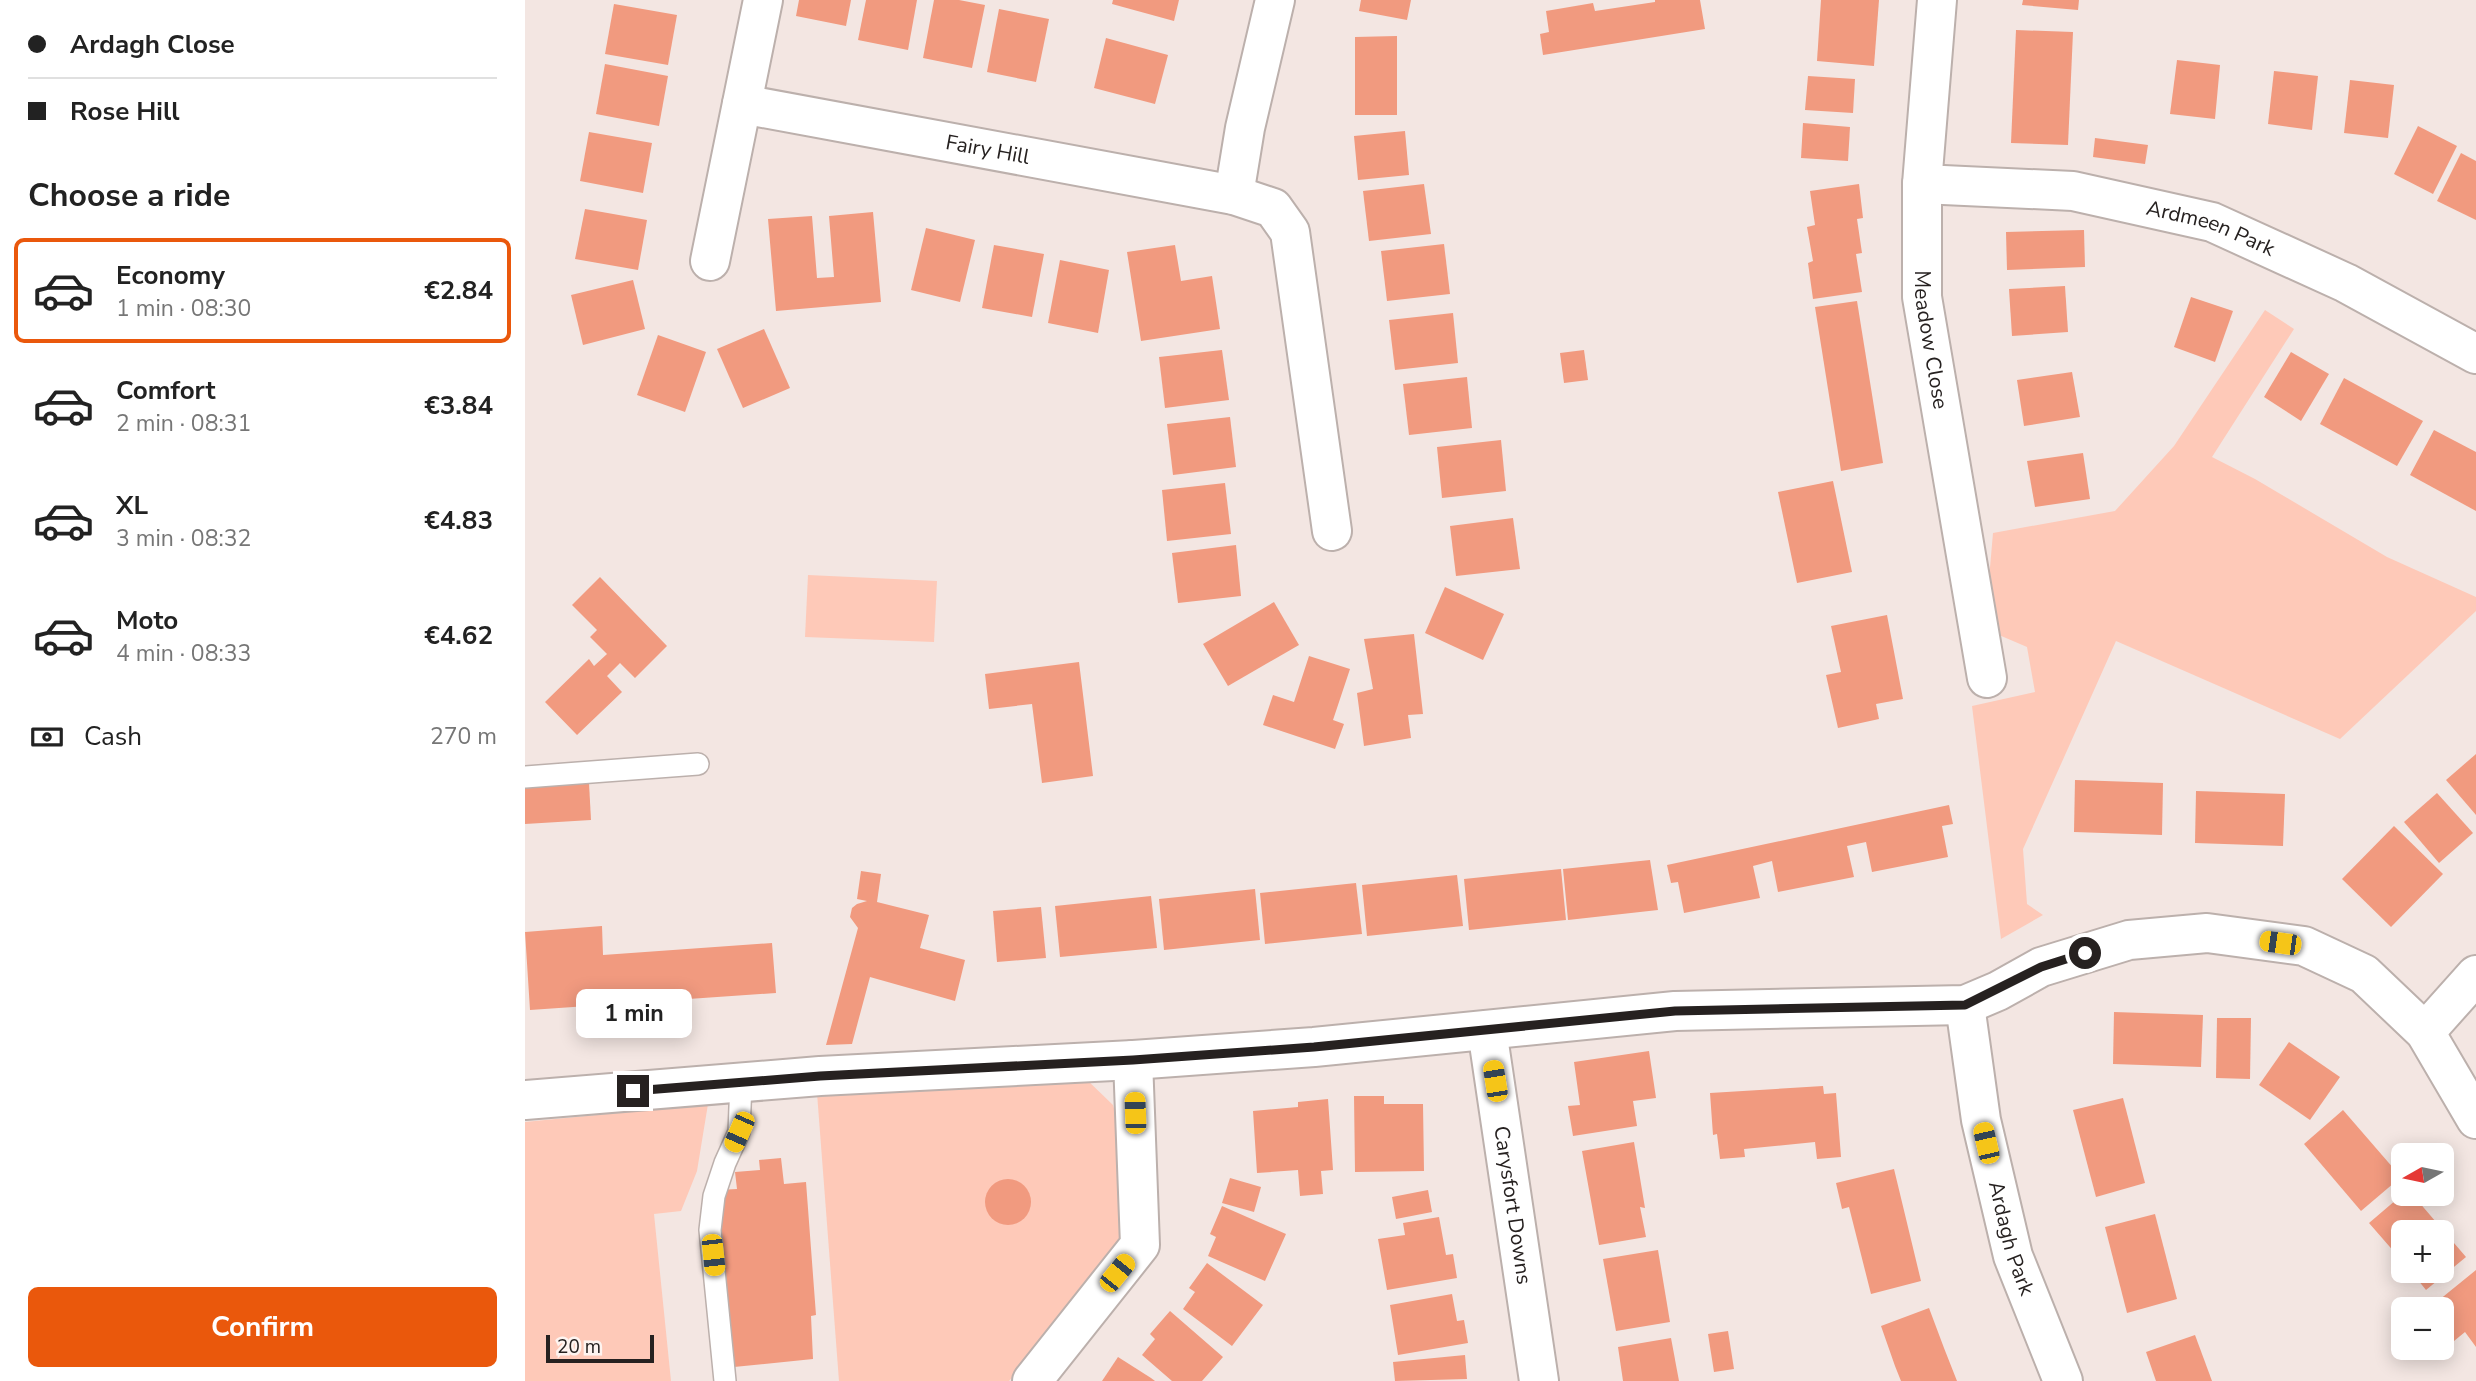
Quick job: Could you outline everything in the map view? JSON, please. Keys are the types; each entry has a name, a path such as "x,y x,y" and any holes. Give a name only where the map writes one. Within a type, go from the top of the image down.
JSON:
{"street":[{"path":"710,261 763,0"},
{"path":"1234,195 1245,128 1275,0"},
{"name":"Meadow Close","path":"1937,0 1922,184 1922,297 1987,678"},
{"name":"Fairy Hill","path":"742,104 1234,195 1273,208 1290,232 1332,531"},
{"name":"Ardmeen Park","path":"1922,184 2073,191 2212,222 2346,283 2476,354"},
{"path":"525,1100 820,1076 1133,1060 1314,1047 1675,1011 1965,1005 2041,967 2129,940 2207,933 2304,946 2364,974 2425,1032 2476,1119"},
{"path":"2425,1032 2476,975"},
{"name":"Ardagh Park","path":"1965,1005 1981,1120 2013,1256 2063,1381"},
{"name":"Carysfort Downs","path":"1487,1030 1539,1381"},
{"path":"1032,1381 1140,1245 1133,1060"}],"lane":[{"path":"525,777 698,764"},
{"path":"725,1381 710,1230 714,1196 739,1132 741,1082"}],"shaded area":[{"path":"2265,310 2294,329 2212,457 2255,479 2387,557 2476,597 2476,611 2340,739 2116,641 2023,849 2027,904 2043,915 2001,939 1972,706 2035,692 2027,647 1999,635 1989,579 1993,533 2115,511 2174,446"},
{"path":"808,575 937,581 934,642 805,637"},
{"path":"1084,1077 1113,1105 1123,1139 1126,1239 1111,1265 1009,1381 839,1381 817,1093"},
{"path":"708,1104 697,1171 681,1211 654,1214 671,1381 525,1381 525,1122"}],"building":[{"path":"799,0 851,0 846,26 796,16"},
{"path":"866,0 917,0 908,50 858,40"},
{"path":"934,0 959,0 985,5 972,68 923,58"},
{"path":"1113,0 1179,0 1174,21 1112,4"},
{"path":"1361,0 1411,0 1407,20 1359,11"},
{"path":"1655,0 1700,0 1705,29 1543,55 1540,34 1549,32 1546,11 1593,3 1595,11"},
{"path":"1821,0 1879,0 1874,66 1817,61"},
{"path":"2023,0 2079,0 2078,10 2022,5"},
{"path":"614,4 677,15 668,65 605,54"},
{"path":"999,9 1049,19 1036,82 987,72"},
{"path":"2016,30 2073,32 2068,145 2011,143"},
{"path":"1397,36 1397,115 1355,115 1355,37"},
{"path":"1106,38 1168,55 1155,104 1094,88"},
{"path":"2177,60 2220,65 2215,119 2170,114"},
{"path":"605,64 668,76 659,126 596,114"},
{"path":"2274,71 2318,76 2312,130 2268,124"},
{"path":"1808,76 1855,79 1853,113 1805,110"},
{"path":"2350,80 2394,85 2388,138 2344,133"},
{"path":"1803,123 1850,127 1848,161 1801,158"},
{"path":"2418,126 2457,146 2433,194 2394,174"},
{"path":"1405,131 1409,175 1358,180 1354,136"},
{"path":"589,132 652,143 643,193 580,181"},
{"path":"2095,138 2148,145 2145,164 2093,157"},
{"path":"2461,153 2476,161 2476,220 2437,201"},
{"path":"1424,184 1431,234 1369,241 1363,191"},
{"path":"1859,184 1863,218 1857,219 1862,253 1856,254 1862,292 1813,299 1808,263 1813,261 1807,227 1815,225 1810,191"},
{"path":"585,209 647,220 638,270 575,259"},
{"path":"873,212 881,302 776,311 768,219 812,216 817,278 834,277 829,216"},
{"path":"926,228 975,240 960,302 911,290"},
{"path":"2084,230 2085,267 2007,270 2006,232"},
{"path":"1444,244 1450,294 1387,301 1381,251"},
{"path":"994,245 1044,254 1032,317 982,308"},
{"path":"1175,245 1181,281 1212,276 1220,329 1141,341 1127,252"},
{"path":"1060,260 1109,270 1098,333 1048,323"},
{"path":"633,280 645,329 583,345 571,295"},
{"path":"2065,286 2068,332 2012,336 2009,289"},
{"path":"2191,297 2233,311 2215,362 2174,347"},
{"path":"1857,301 1883,463 1841,471 1815,307"},
{"path":"1453,313 1458,363 1395,370 1389,320"},
{"path":"764,329 790,388 743,408 717,349"},
{"path":"658,335 706,352 685,412 637,395"},
{"path":"1222,350 1229,400 1165,408 1159,357"},
{"path":"1584,350 1588,380 1564,383 1560,353"},
{"path":"2291,352 2329,374 2301,421 2264,397"},
{"path":"2072,372 2080,417 2024,426 2017,380"},
{"path":"1467,377 1472,428 1409,435 1403,384"},
{"path":"2344,378 2423,421 2397,466 2320,424"},
{"path":"1230,417 1236,467 1173,475 1167,424"},
{"path":"2434,430 2476,452 2476,511 2410,475"},
{"path":"1501,440 1506,491 1442,498 1437,447"},
{"path":"2083,453 2090,499 2035,507 2027,461"},
{"path":"1833,481 1852,572 1797,583 1778,492"},
{"path":"1225,483 1231,534 1167,541 1162,490"},
{"path":"1513,518 1520,569 1456,576 1450,526"},
{"path":"1236,545 1241,596 1178,603 1172,553"},
{"path":"600,577 667,646 635,678 620,663 607,676 622,692 577,735 545,702 589,659 594,666 607,654 590,637 597,630 572,605"},
{"path":"1445,587 1504,614 1483,660 1425,633"},
{"path":"1274,602 1299,645 1228,686 1203,644"},
{"path":"1887,615 1903,699 1876,704 1879,719 1838,728 1826,675 1841,672 1831,626"},
{"path":"1414,634 1423,714 1408,715 1411,738 1364,746 1357,693 1373,689 1364,639"},
{"path":"1309,656 1350,669 1333,720 1344,724 1335,749 1263,725 1273,695 1294,702"},
{"path":"1079,662 1093,776 1042,783 1032,704 989,709 985,674"},
{"path":"2476,754 2476,815 2446,780"},
{"path":"2075,780 2163,783 2162,835 2074,832"},
{"path":"589,783 591,820 525,824 525,788"},
{"path":"2196,791 2285,794 2283,846 2195,843"},
{"path":"2437,793 2473,833 2439,863 2404,822"},
{"path":"1949,805 1953,824 1942,826 1948,857 1872,872 1866,842 1847,846 1854,877 1778,892 1772,861 1753,866 1760,898 1684,913 1678,882 1671,883 1667,865"},
{"path":"2394,826 2443,874 2391,927 2342,879"},
{"path":"1650,860 1658,910 1568,920 1563,869"},
{"path":"1561,869 1566,920 1469,930 1464,879"},
{"path":"861,871 881,874 877,902 929,915 920,948 965,960 955,1001 870,977 852,1044 826,1045 858,928 850,917 852,908 867,901 857,899"},
{"path":"1457,875 1463,926 1367,936 1362,885"},
{"path":"1356,883 1362,934 1265,944 1260,893"},
{"path":"1255,889 1260,940 1164,950 1159,899"},
{"path":"1151,896 1157,948 1060,957 1055,906"},
{"path":"1041,907 1046,958 997,962 993,911"},
{"path":"602,926 603,955 772,943 776,993 530,1010 525,932"},
{"path":"2114,1012 2203,1015 2201,1067 2113,1064"},
{"path":"2217,1018 2251,1018 2250,1079 2216,1078"},
{"path":"2289,1042 2340,1077 2310,1120 2259,1085"},
{"path":"1649,1051 1656,1098 1633,1101 1637,1126 1573,1136 1568,1106 1580,1105 1574,1062"},
{"path":"1823,1086 1824,1094 1836,1093 1841,1157 1817,1159 1815,1142 1744,1149 1745,1157 1720,1159 1717,1134 1713,1135 1710,1093"},
{"path":"1354,1096 1384,1096 1384,1104 1423,1104 1424,1171 1355,1172"},
{"path":"2123,1098 2145,1183 2096,1197 2073,1110"},
{"path":"1328,1099 1333,1170 1321,1171 1323,1194 1300,1196 1298,1170 1257,1173 1253,1111 1298,1107 1298,1102"},
{"path":"2343,1110 2391,1165 2391,1186 2361,1211 2304,1144"},
{"path":"1634,1142 1645,1208 1640,1207 1646,1237 1599,1245 1582,1151"},
{"path":"781,1158 784,1184 806,1182 816,1315 811,1316 813,1359 734,1367 718,1190 737,1189 735,1172 760,1170 759,1160"},
{"path":"1894,1169 1921,1281 1871,1294 1849,1207 1842,1209 1836,1183"},
{"path":"1230,1178 1261,1187 1254,1212 1222,1203"},
{"path":"1008,1179 1024,1186 1031,1202 1024,1218 1008,1225 992,1218 985,1202 992,1186"},
{"path":"1428,1190 1432,1212 1396,1219 1392,1197"},
{"path":"2391,1204 2422,1206 2434,1220 2391,1220 2391,1248 2369,1223"},
{"path":"1222,1206 1286,1234 1265,1281 1208,1256 1216,1237 1210,1234"},
{"path":"2155,1214 2177,1299 2127,1313 2105,1227"},
{"path":"1439,1217 1446,1255 1453,1254 1457,1278 1387,1290 1378,1239 1405,1235 1403,1223"},
{"path":"2454,1243 2466,1257 2454,1267"},
{"path":"1658,1250 1670,1322 1616,1331 1603,1259"},
{"path":"1207,1263 1263,1305 1232,1346 1183,1309 1195,1292 1189,1288"},
{"path":"2476,1270 2476,1347 2465,1332 2454,1341 2454,1297 2443,1297"},
{"path":"2420,1283 2434,1283 2426,1290"},
{"path":"1452,1294 1457,1321 1464,1320 1468,1343 1398,1355 1390,1305"},
{"path":"1929,1308 1957,1381 1901,1381 1881,1326"},
{"path":"1170,1311 1223,1357 1202,1381 1172,1381 1142,1355 1155,1339 1150,1334"},
{"path":"1728,1331 1734,1369 1714,1372 1708,1334"},
{"path":"2195,1335 2212,1381 2156,1381 2146,1352"},
{"path":"1671,1338 1679,1381 1623,1381 1618,1347"},
{"path":"1465,1355 1467,1379 1395,1381 1393,1362"},
{"path":"1118,1357 1151,1378 1155,1381 1102,1381"}],"route":[{"path":"633,1091 820,1076 1133,1060 1314,1047 1675,1011 1965,1005 1998,991 2041,967 2085,953"}]}
